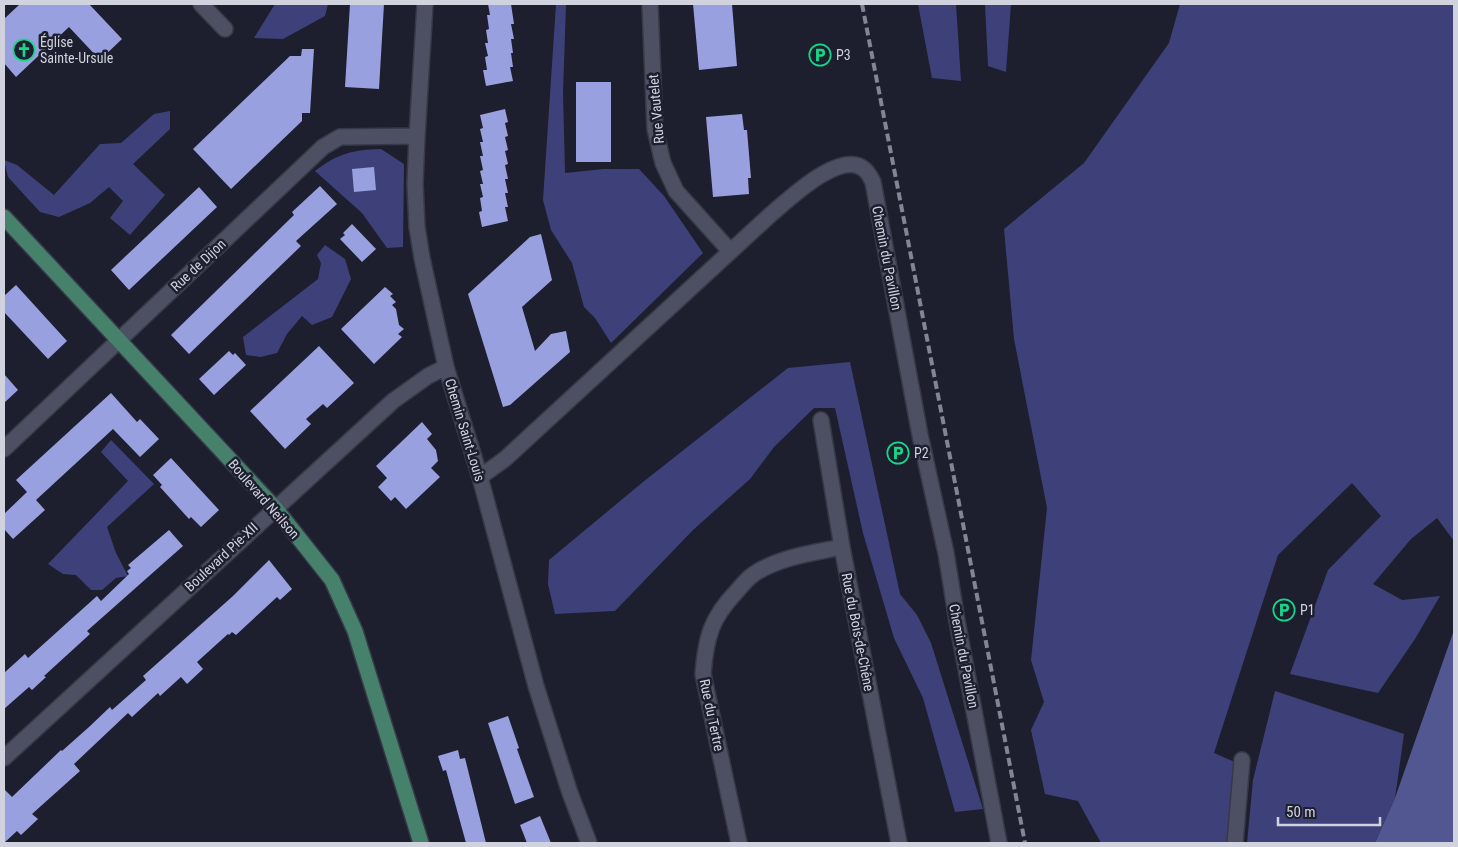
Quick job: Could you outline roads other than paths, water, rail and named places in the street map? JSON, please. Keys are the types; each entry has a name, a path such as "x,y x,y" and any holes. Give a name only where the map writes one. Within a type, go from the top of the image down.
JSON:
{"main road":[{"name":"Boulevard Neilson","path":"4,218 275,508 332,580 355,631 421,843"}],"street":[{"path":"201,4 226,29"},
{"name":"Chemin Saint-Louis","path":"425,4 415,184 417,227 422,258 446,367 480,477 536,686 570,793 589,843"},
{"name":"Rue Vautelet","path":"650,4 655,129 663,163 676,191 730,251"},
{"name":"Rue de Dijon","path":"4,449 324,147 340,137 417,136"},
{"name":"Chemin du Pavillon","path":"480,477 505,459 730,251 791,198 833,168 856,165 865,169 873,182 920,435 946,553 957,621 1000,843"},
{"name":"Boulevard Pie-XII","path":"4,758 394,401 428,376 446,367"},
{"name":"Rue du Bois-de-Chêne","path":"820,420 842,547 899,843"},
{"name":"Rue du Tertre","path":"739,843 703,674 706,646 714,620 753,574 785,560 842,547"},
{"path":"1235,843 1242,760"}],"railway":[{"path":"862,4 1025,843"}],"place":[{"name":"Église Sainte-Ursule","path":"24,50"},
{"name":"P3","path":"820,55"},
{"name":"P2","path":"898,453"},
{"name":"P1","path":"1284,610"}]}
